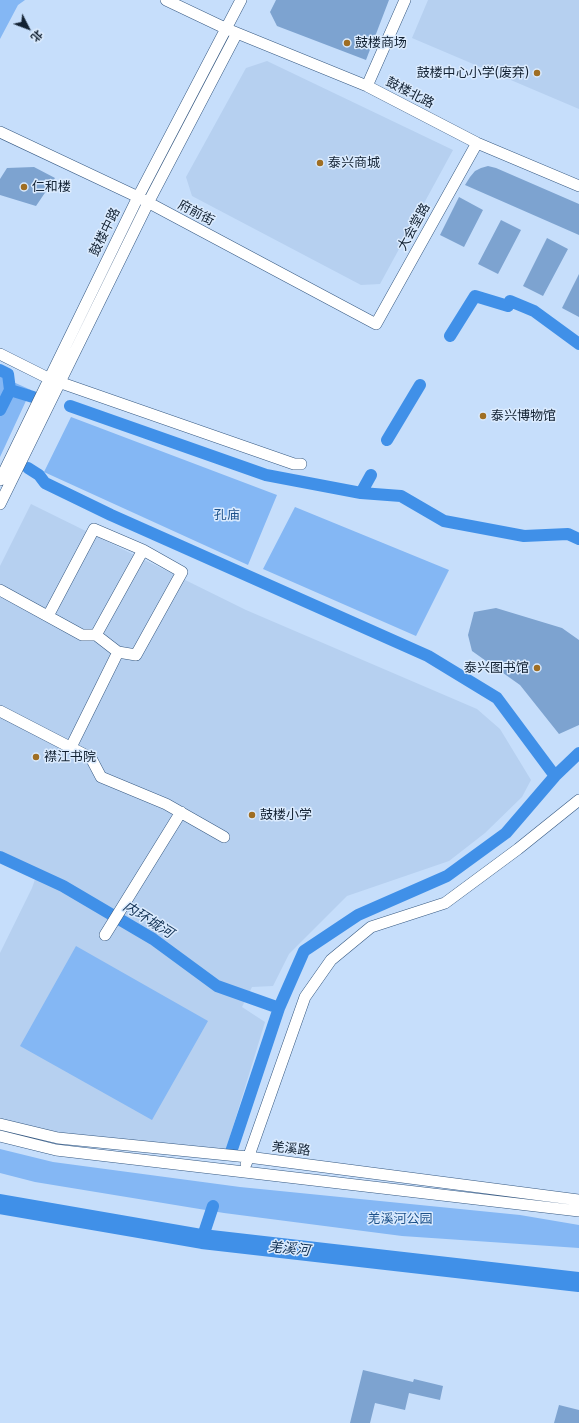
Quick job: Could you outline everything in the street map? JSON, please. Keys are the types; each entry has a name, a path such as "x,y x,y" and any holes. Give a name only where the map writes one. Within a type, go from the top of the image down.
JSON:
{"street":[{"name":"鼓楼北路","path":"166,0 232,31 367,86 477,143 579,186"},
{"name":"鼓楼中路","path":"0,480 138,198 232,31 241,0"},
{"path":"367,86 405,0"},
{"path":"0,504 61,383 232,31"},
{"name":"府前街","path":"0,132 148,203 376,324"},
{"name":"大会堂路","path":"376,324 477,143"},
{"path":"0,354 50,379 294,464 301,464"},
{"path":"0,590 82,635 96,635 118,652 136,655 182,572 143,550 94,529 48,616"},
{"path":"96,635 143,550"},
{"path":"71,747 118,652"},
{"path":"0,711 91,758 101,777 166,804 224,837"},
{"path":"243,1172 305,997 331,960 371,927 445,903 518,849 579,800"},
{"path":"106,935 181,812"},
{"name":"羌溪路","path":"0,1124 58,1138 248,1157 578,1197"},
{"path":"0,1136 56,1150 577,1211 578,1197"}],"shaded area":[{"name":"鼓楼中心小学(废弃)","path":"428,0 579,0 579,109 412,38"},
{"name":"泰兴商城","path":"267,61 453,150 380,284 361,285 192,196 186,177 246,68"},
{"name":"鼓楼小学","path":"31,504 246,610 477,709 500,729 531,780 522,797 485,833 449,861 347,896 289,954 273,986 252,987 242,1007 265,1022 224,1156 52,1134 0,1118 0,953 32,888 38,871 0,852 0,566"}],"green space":[{"path":"0,0 25,0 18,5 0,39"},
{"path":"0,376 31,390 0,457"},
{"name":"孔庙","path":"71,417 277,495 248,565 44,472"},
{"path":"295,507 449,570 416,636 263,569"},
{"path":"76,946 208,1021 152,1120 20,1046"},
{"name":"羌溪河公园","path":"0,1149 53,1162 240,1187 520,1215 579,1225 579,1248 402,1236 224,1213 35,1182 0,1173"}],"building":[{"name":"鼓楼商场","path":"276,0 389,0 366,60 277,26 270,12"},
{"path":"488,166 496,168 579,204 579,235 465,185 475,171"},
{"name":"仁和楼","path":"34,167 55,178 36,206 0,195 0,179 7,168"},
{"path":"459,197 483,210 464,247 440,235"},
{"path":"501,220 521,230 498,274 478,264"},
{"path":"547,238 568,249 543,296 523,286"},
{"path":"579,274 579,317 562,308"},
{"name":"泰兴图书馆","path":"496,608 562,628 579,640 579,725 559,734 520,685 472,651 468,635 474,612"},
{"path":"363,1370 413,1382 414,1379 443,1386 440,1400 409,1393 405,1410 375,1403 370,1423 350,1423"},
{"path":"559,1405 579,1410 579,1423 554,1423"}],"waterway":[{"path":"450,336 475,296 508,306 510,301 534,311 579,344"},
{"path":"0,370 8,374 10,390 0,410"},
{"path":"387,440 420,385"},
{"path":"10,390 33,397"},
{"path":"70,406 266,475 361,493 401,496 444,521 524,536 568,534 579,539"},
{"path":"28,468 39,475 45,483 111,515 428,656 497,698 555,776"},
{"path":"361,493 371,475"},
{"path":"231,1152 279,1008 304,951 358,915 447,876 506,833 555,776 579,753"},
{"name":"内环城河","path":"0,857 63,886 153,939 217,986 279,1008"},
{"name":"羌溪河","path":"0,1204 202,1239 579,1282"},
{"path":"202,1239 213,1206"}],"place":[{"name":"鼓楼商场","path":"347,43"},
{"name":"鼓楼中心小学(废弃)","path":"537,73"},
{"name":"泰兴商城","path":"320,163"},
{"name":"仁和楼","path":"24,187"},
{"name":"泰兴博物馆","path":"483,416"},
{"name":"泰兴图书馆","path":"537,668"},
{"name":"襟江书院","path":"36,757"},
{"name":"鼓楼小学","path":"252,815"}]}
